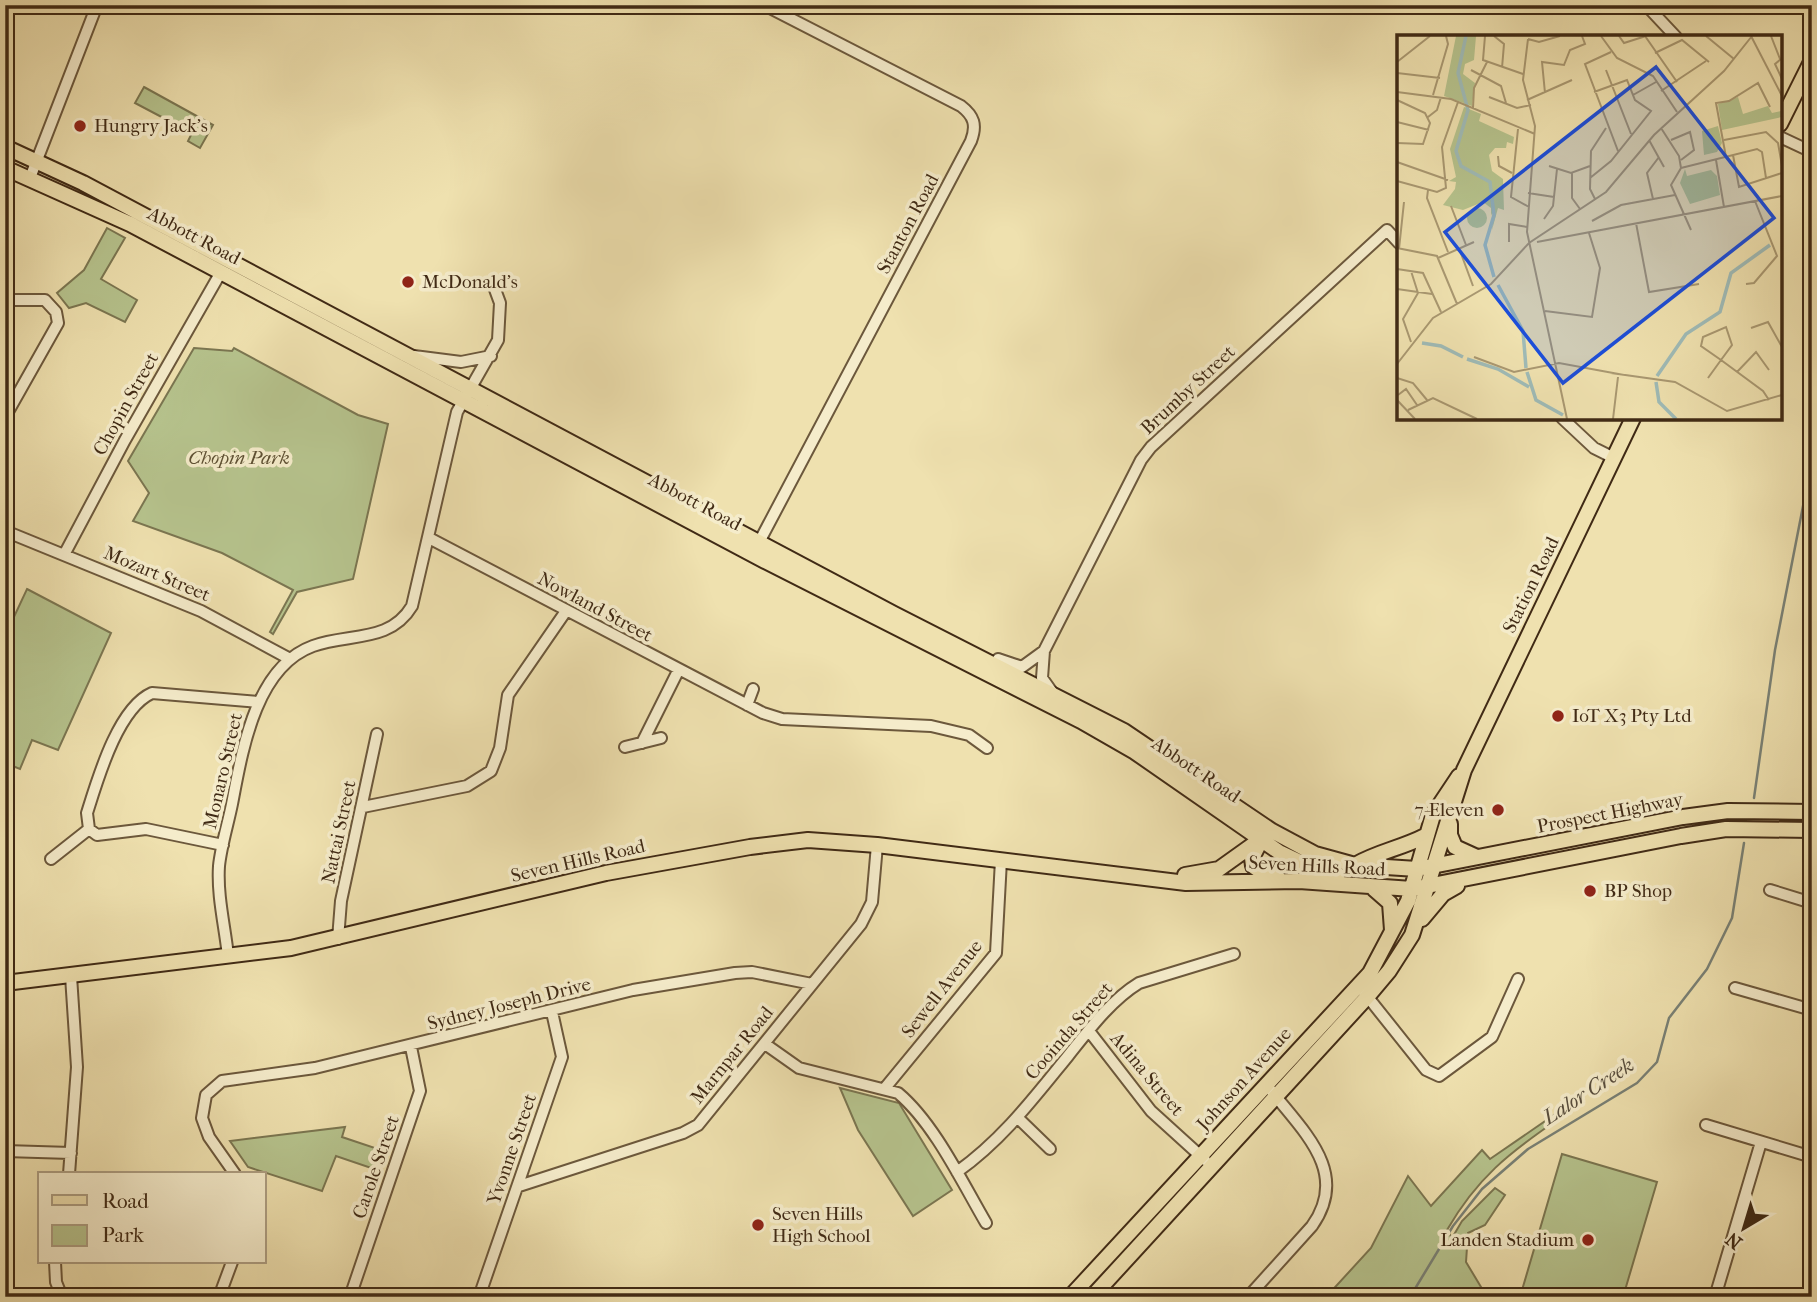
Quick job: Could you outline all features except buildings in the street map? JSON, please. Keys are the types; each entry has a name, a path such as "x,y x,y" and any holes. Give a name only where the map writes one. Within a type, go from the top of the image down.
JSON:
{"main road":[{"path":"1782,120 1812,61"},
{"name":"Abbott Road","path":"5,147 412,358 466,395"},
{"name":"Abbott Road","path":"5,168 80,199 466,395 756,548 1092,727 1267,835 1315,854 1354,865"},
{"name":"Station Road","path":"1433,867 1464,770 1632,420"},
{"name":"Abbott Road","path":"756,548 1056,696 1153,748 1267,835 1298,863 1356,887"},
{"name":"Station Road","path":"1417,869 1425,836 1440,802 1464,770"},
{"name":"Prospect Highway","path":"1417,869 1683,817 1728,811 1812,812"},
{"path":"1450,812 1450,835 1455,847 1465,854 1481,858"},
{"name":"Prospect Highway","path":"1420,888 1727,829 1812,830"},
{"path":"1267,835 1252,858 1255,869 1299,881"},
{"name":"Seven Hills Road","path":"1163,878 1219,869 1267,835"},
{"path":"1354,865 1374,854 1410,844 1425,836"},
{"name":"Seven Hills Road","path":"5,983 228,956 338,939 641,865 786,842 877,845 1163,878 1186,883 1299,881 1374,889 1420,888"},
{"name":"Seven Hills Road","path":"1354,865 1417,869"},
{"name":"Johnson Avenue","path":"1092,1297 1275,1097 1364,991 1433,867"},
{"name":"Johnson Avenue","path":"1070,1297 1266,1084 1364,991 1389,971 1412,935 1420,888 1417,869"},
{"path":"1412,935 1436,902 1469,878"},
{"path":"1374,889 1385,897 1392,910 1391,939"}],"street":[{"path":"30,178 97,5"},
{"name":"Stanton Road","path":"756,548 971,141 975,126 969,112 961,106 764,5"},
{"path":"1646,5 1674,35"},
{"path":"1782,137 1812,152"},
{"name":"Brumby Street","path":"1044,651 1121,496 1151,447 1387,230 1397,241"},
{"name":"Chopin Street","path":"65,553 220,272"},
{"name":"Monaro Street","path":"228,956 219,888 223,845 247,727 258,702 290,659 314,645 388,630 403,621 412,606 457,412 498,340 500,303 493,284"},
{"path":"5,300 45,300 57,312 58,324 5,417"},
{"path":"412,358 471,362 491,356"},
{"path":"1564,420 1594,448 1614,458"},
{"name":"Mozart Street","path":"5,531 65,553 201,611 290,659"},
{"name":"Nowland Street","path":"429,538 678,671 782,719 931,726 970,735 987,748"},
{"path":"363,807 467,786 491,771 500,748 508,695 566,611"},
{"path":"962,649 1022,667 1044,651"},
{"path":"1044,651 1042,678 1056,696"},
{"path":"642,743 678,671"},
{"path":"747,705 753,689"},
{"path":"89,830 87,813 95,788 127,712 141,698 152,693 258,702"},
{"name":"Nattai Street","path":"338,939 341,901 377,734"},
{"path":"625,747 661,738"},
{"path":"89,830 105,835 146,829 223,845"},
{"path":"51,859 89,830"},
{"name":"Marnpar Road","path":"519,1185 683,1133 698,1125 861,924 872,902 877,845"},
{"name":"Sewell Avenue","path":"885,1088 996,953 1001,860"},
{"path":"1770,890 1812,902"},
{"name":"Cooinda Street","path":"957,1172 989,1149 1089,1031 1128,990 1139,983 1234,954"},
{"name":"Sydney Joseph Drive","path":"234,1172 209,1137 202,1118 206,1095 215,1084 315,1068 411,1047 633,990 752,972 812,984"},
{"path":"69,1172 77,1067 71,976"},
{"path":"1364,991 1432,1074 1445,1073 1491,1039 1518,979"},
{"path":"1735,988 1812,1010"},
{"name":"Yvonne Street","path":"479,1297 562,1057 552,1012"},
{"name":"Adina Street","path":"1089,1031 1151,1111 1212,1167"},
{"path":"765,1044 799,1068 885,1088 909,1102 957,1172 986,1223"},
{"name":"Carole Street","path":"351,1297 420,1091 411,1047"},
{"path":"1248,1297 1312,1226 1326,1198 1328,1182 1323,1163 1266,1084"},
{"path":"1018,1118 1050,1149"},
{"path":"1706,1125 1811,1155"},
{"path":"1715,1297 1761,1142"},
{"path":"5,1151 71,1153"},
{"path":"55,1264 56,1282 62,1297"},
{"path":"219,1297 231,1264"}],"green space":[{"path":"144,87 213,125 200,148 188,141 192,133 135,103"},
{"path":"107,228 125,238 101,279 137,300 125,322 86,303 69,308 57,293 84,270"},
{"name":"Chopin Park","path":"194,348 232,351 234,348 358,415 388,424 353,579 297,592 273,634 270,632 293,590 222,553 133,521 149,493 128,461"},
{"path":"27,589 111,633 58,750 32,740 20,769 5,763 5,619 13,619"},
{"path":"840,1088 899,1103 952,1190 913,1216 858,1130"},
{"path":"1554,1115 1557,1120 1509,1156 1482,1181 1447,1230 1452,1238 1462,1221 1495,1188 1505,1195 1485,1225 1468,1233 1466,1262 1487,1297 1326,1297 1371,1248 1408,1176 1431,1206 1482,1150 1490,1159"},
{"path":"345,1127 342,1137 387,1152 380,1171 336,1156 322,1191 248,1167 230,1141"},
{"name":"Landen Stadium","path":"1562,1154 1657,1182 1623,1297 1520,1297"}],"waterway":[{"name":"Lalor Creek","path":"1754,798 1775,650 1812,460"},
{"name":"Lalor Creek","path":"1410,1297 1453,1226 1482,1189 1528,1149 1637,1083 1657,1062 1669,1018 1707,969 1732,918 1744,843"}],"place":[{"name":"Hungry Jack's","path":"80,126"},
{"name":"McDonald's","path":"408,282"},
{"name":"IoT X3 Pty Ltd","path":"1558,716"},
{"name":"7-Eleven","path":"1498,810"},
{"name":"BP Shop","path":"1590,891"},
{"name":"Seven Hills High School","path":"758,1225"},
{"name":"Landen Stadium","path":"1588,1240"}]}
